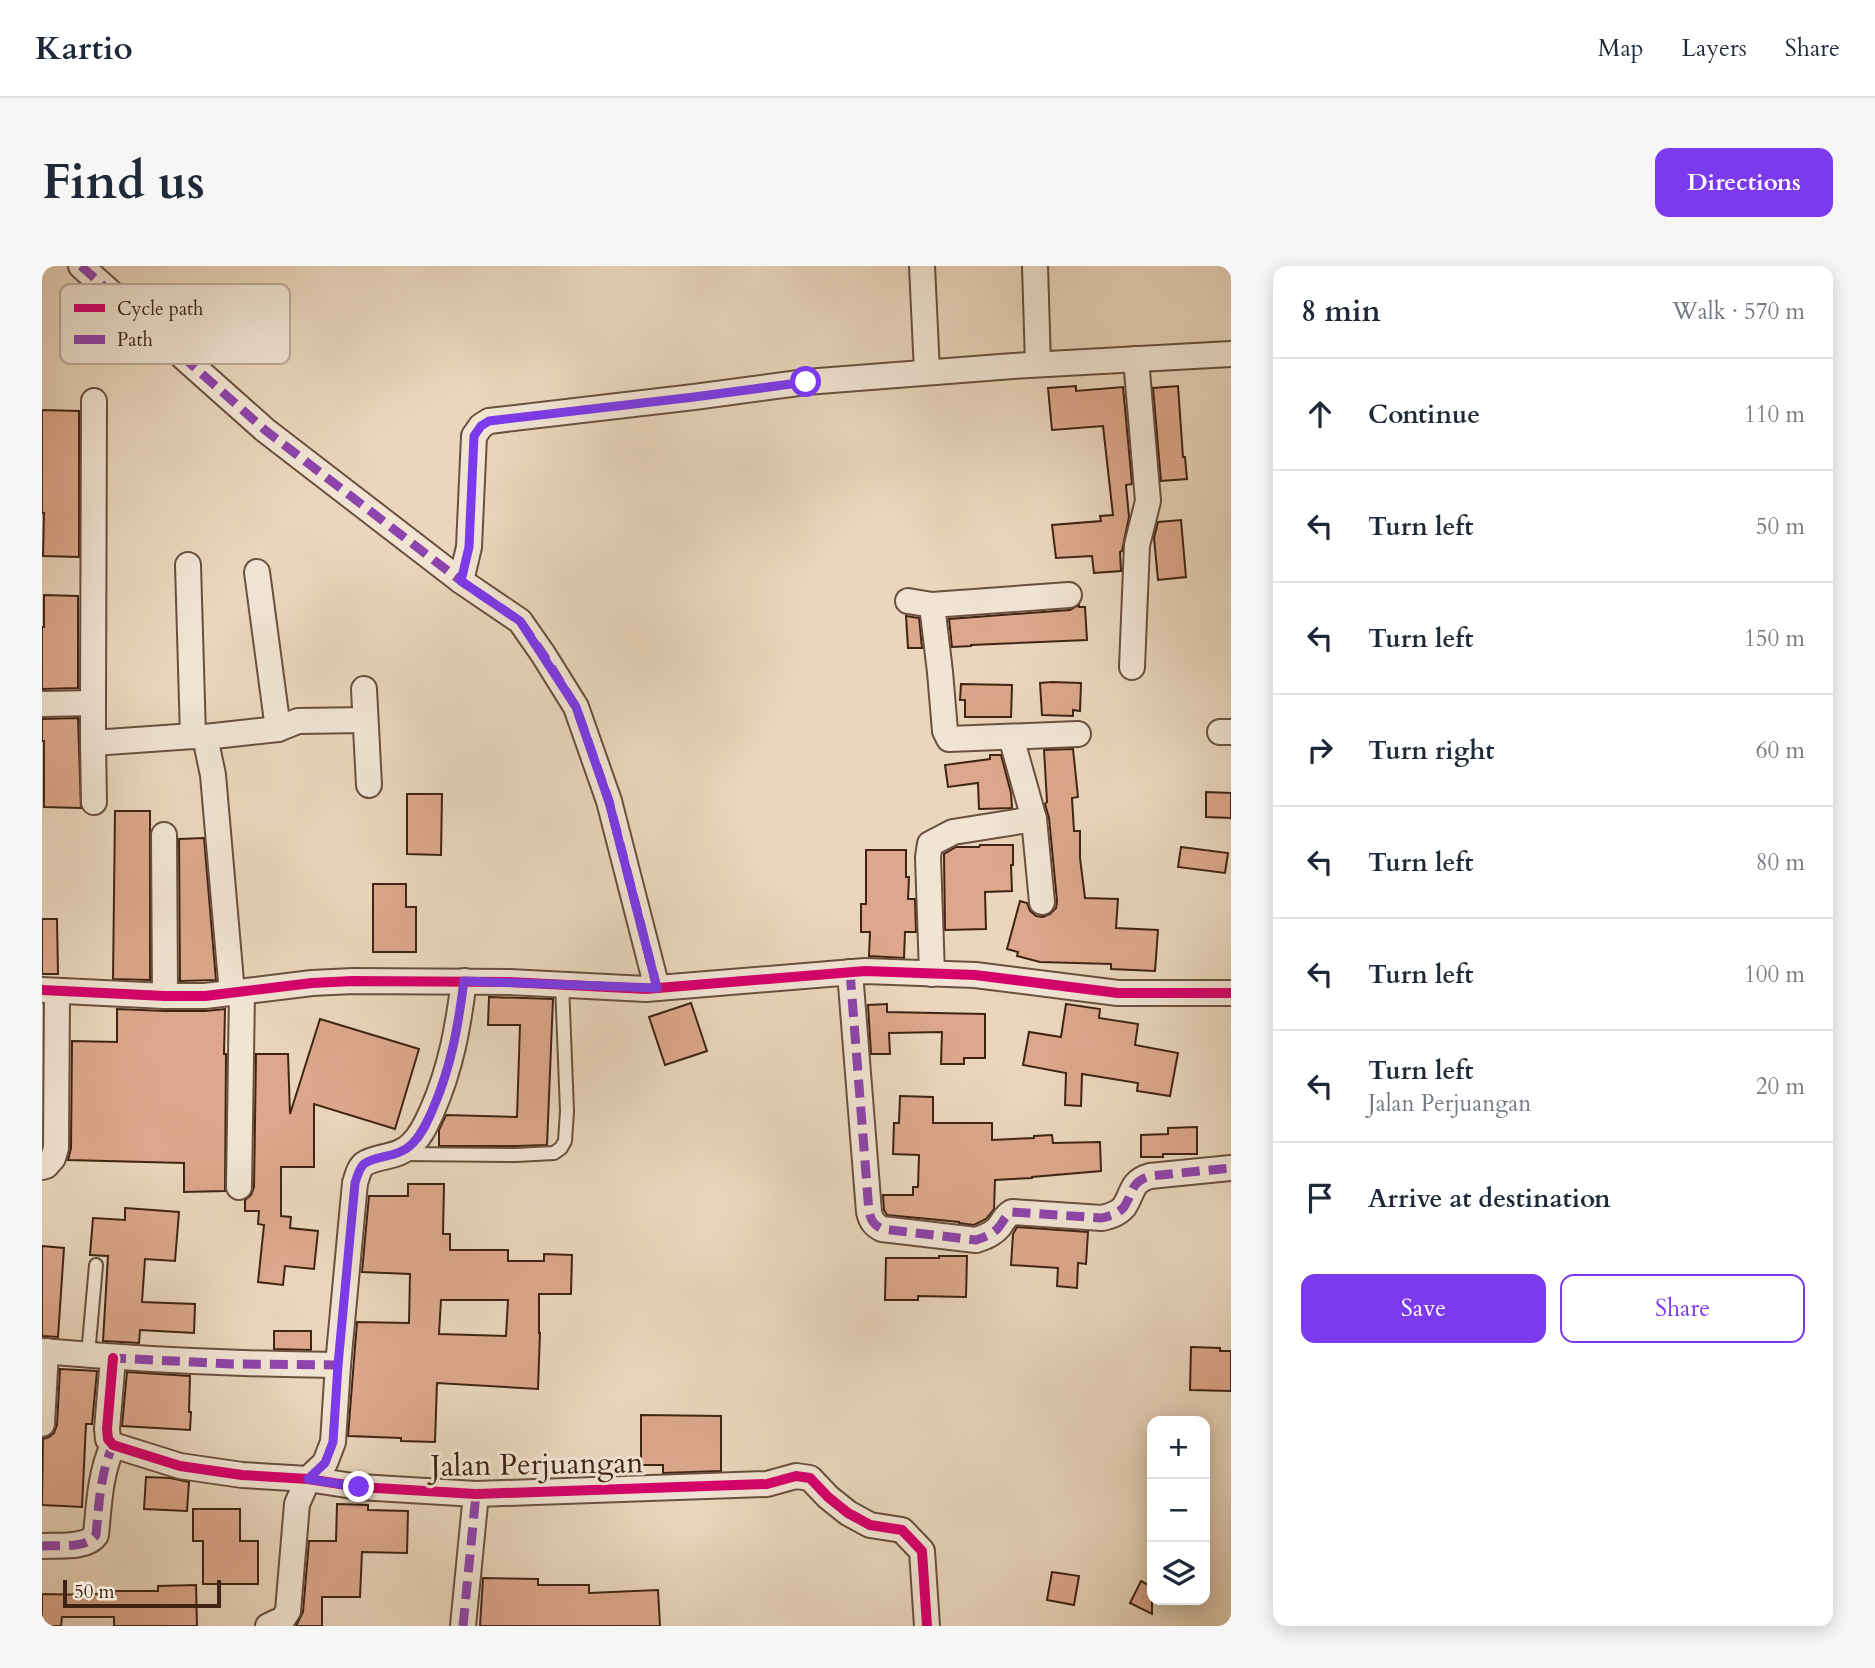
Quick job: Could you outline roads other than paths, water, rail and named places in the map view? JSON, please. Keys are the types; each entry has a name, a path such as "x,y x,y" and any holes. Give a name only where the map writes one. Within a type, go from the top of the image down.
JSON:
{"street":[{"path":"81,266 101,284"},
{"path":"922,266 927,372"},
{"path":"1035,266 1038,364"},
{"path":"461,581 469,547 474,436 481,426 489,421 806,382 1038,364 1231,354"},
{"path":"1132,667 1137,545 1149,501 1136,359"},
{"path":"191,364 265,430 461,581 520,621 576,707 609,802 643,988"},
{"path":"94,401 94,803"},
{"path":"188,565 199,736 214,775 237,992 239,1187"},
{"path":"257,572 278,729"},
{"path":"908,601 932,605 1069,595"},
{"path":"932,605 945,731 949,739 1078,734"},
{"path":"364,689 369,785"},
{"path":"42,704 93,702"},
{"path":"93,743 278,729 298,721 365,720"},
{"path":"1011,737 1034,819 1042,902"},
{"path":"932,974 928,857 930,844 953,832 1034,819"},
{"path":"164,835 165,996"},
{"path":"42,1167 46,1167 53,1158 56,1148 50,991 205,996 312,983 353,981 464,981 643,988 865,971 975,975 1118,993 1231,993"},
{"path":"850,972 869,1212 875,1225 882,1229 976,1240 989,1236 1007,1214 1012,1212 1102,1218 1116,1214 1123,1207 1135,1184 1142,1178 1231,1168"},
{"path":"268,1626 283,1619 288,1611 297,1504 308,1479 325,1463 333,1442 355,1183 359,1170 365,1163 398,1154 413,1144 425,1127 441,1090 457,1036 464,981"},
{"path":"42,1424 44,1351 113,1358 233,1364 338,1365"},
{"path":"42,1546 84,1544 92,1541 96,1535 102,1479 113,1445 108,1439 107,1429 113,1358"},
{"name":"Jalan Perjuangan","path":"113,1445 180,1466 242,1475 308,1479 359,1487 476,1494 767,1484 796,1476 810,1478 848,1513 870,1525 902,1531 922,1551 927,1626"},
{"path":"463,1626 476,1494"}],"lane":[{"path":"398,1154 516,1155 554,1153 561,1148 565,1141 567,1111 562,984"},
{"path":"89,1355 96,1265"}]}
